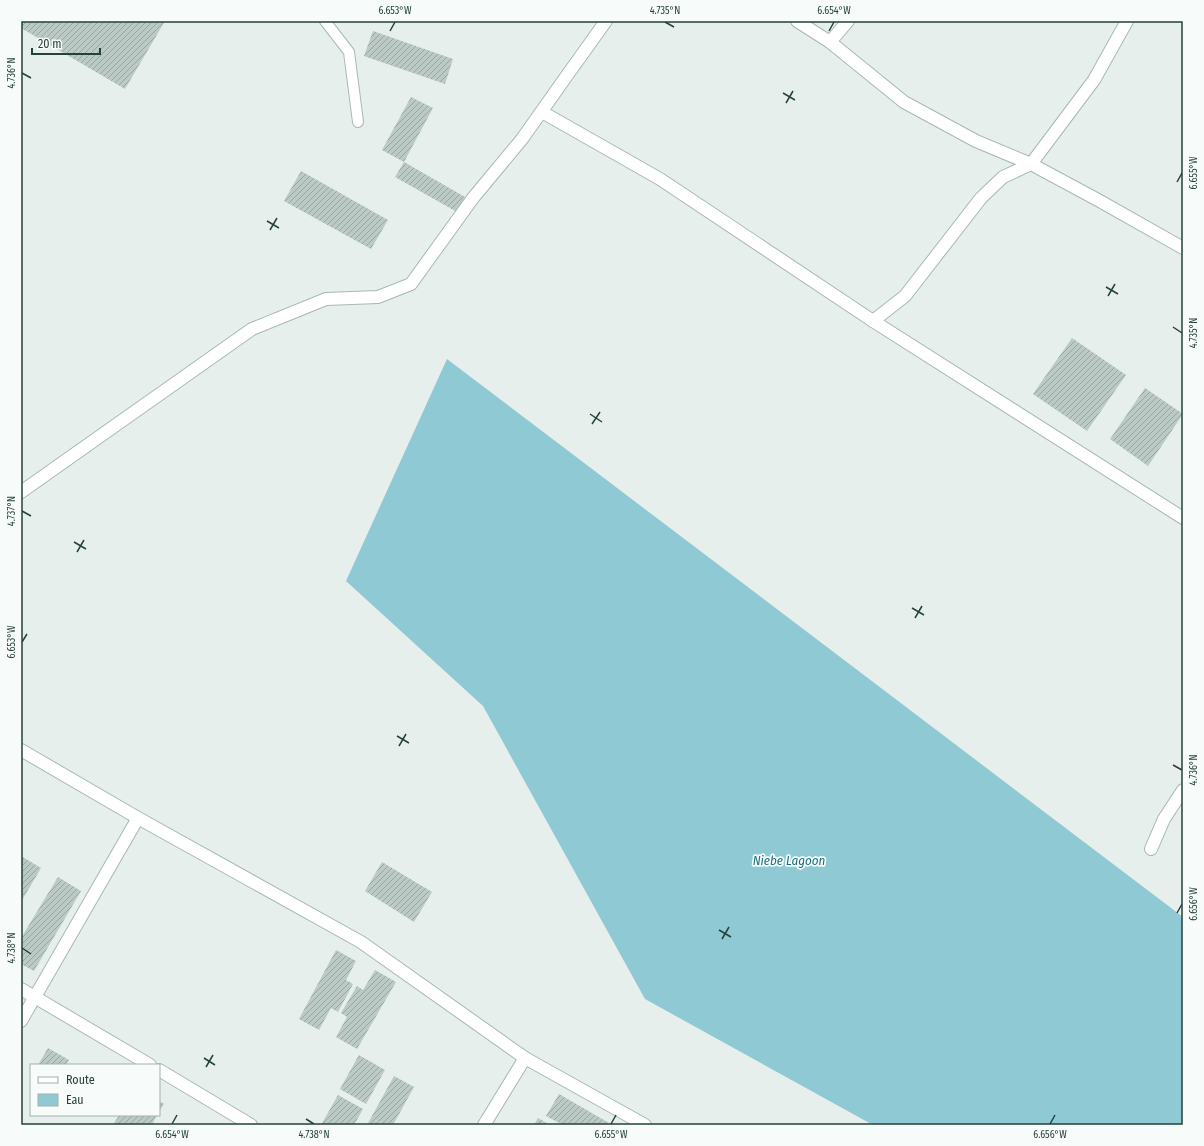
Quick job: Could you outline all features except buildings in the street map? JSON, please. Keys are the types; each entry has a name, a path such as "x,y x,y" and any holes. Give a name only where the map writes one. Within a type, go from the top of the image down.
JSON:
{"street":[{"path":"21,492 252,329 326,299 378,297 411,284 473,198 522,139 606,21"},
{"path":"797,21 830,42 904,102 976,141 1031,164 1183,248"},
{"path":"830,42 848,21"},
{"path":"873,321 905,296 981,198 1003,177 1031,164 1094,80 1127,21"},
{"path":"542,112 660,179 873,321 1183,518"},
{"path":"21,750 138,818 361,942 525,1058 645,1125"},
{"path":"1151,849 1164,818 1183,790"},
{"path":"21,1021 138,818"},
{"path":"21,989 148,1064"},
{"path":"484,1125 525,1058"},
{"path":"160,1071 251,1125"}],"lane":[{"path":"325,21 349,52 358,122"}],"water":[{"name":"Niebe Lagoon","path":"447,359 1183,917 1183,1125 873,1125 645,999 483,706 346,581"}]}
